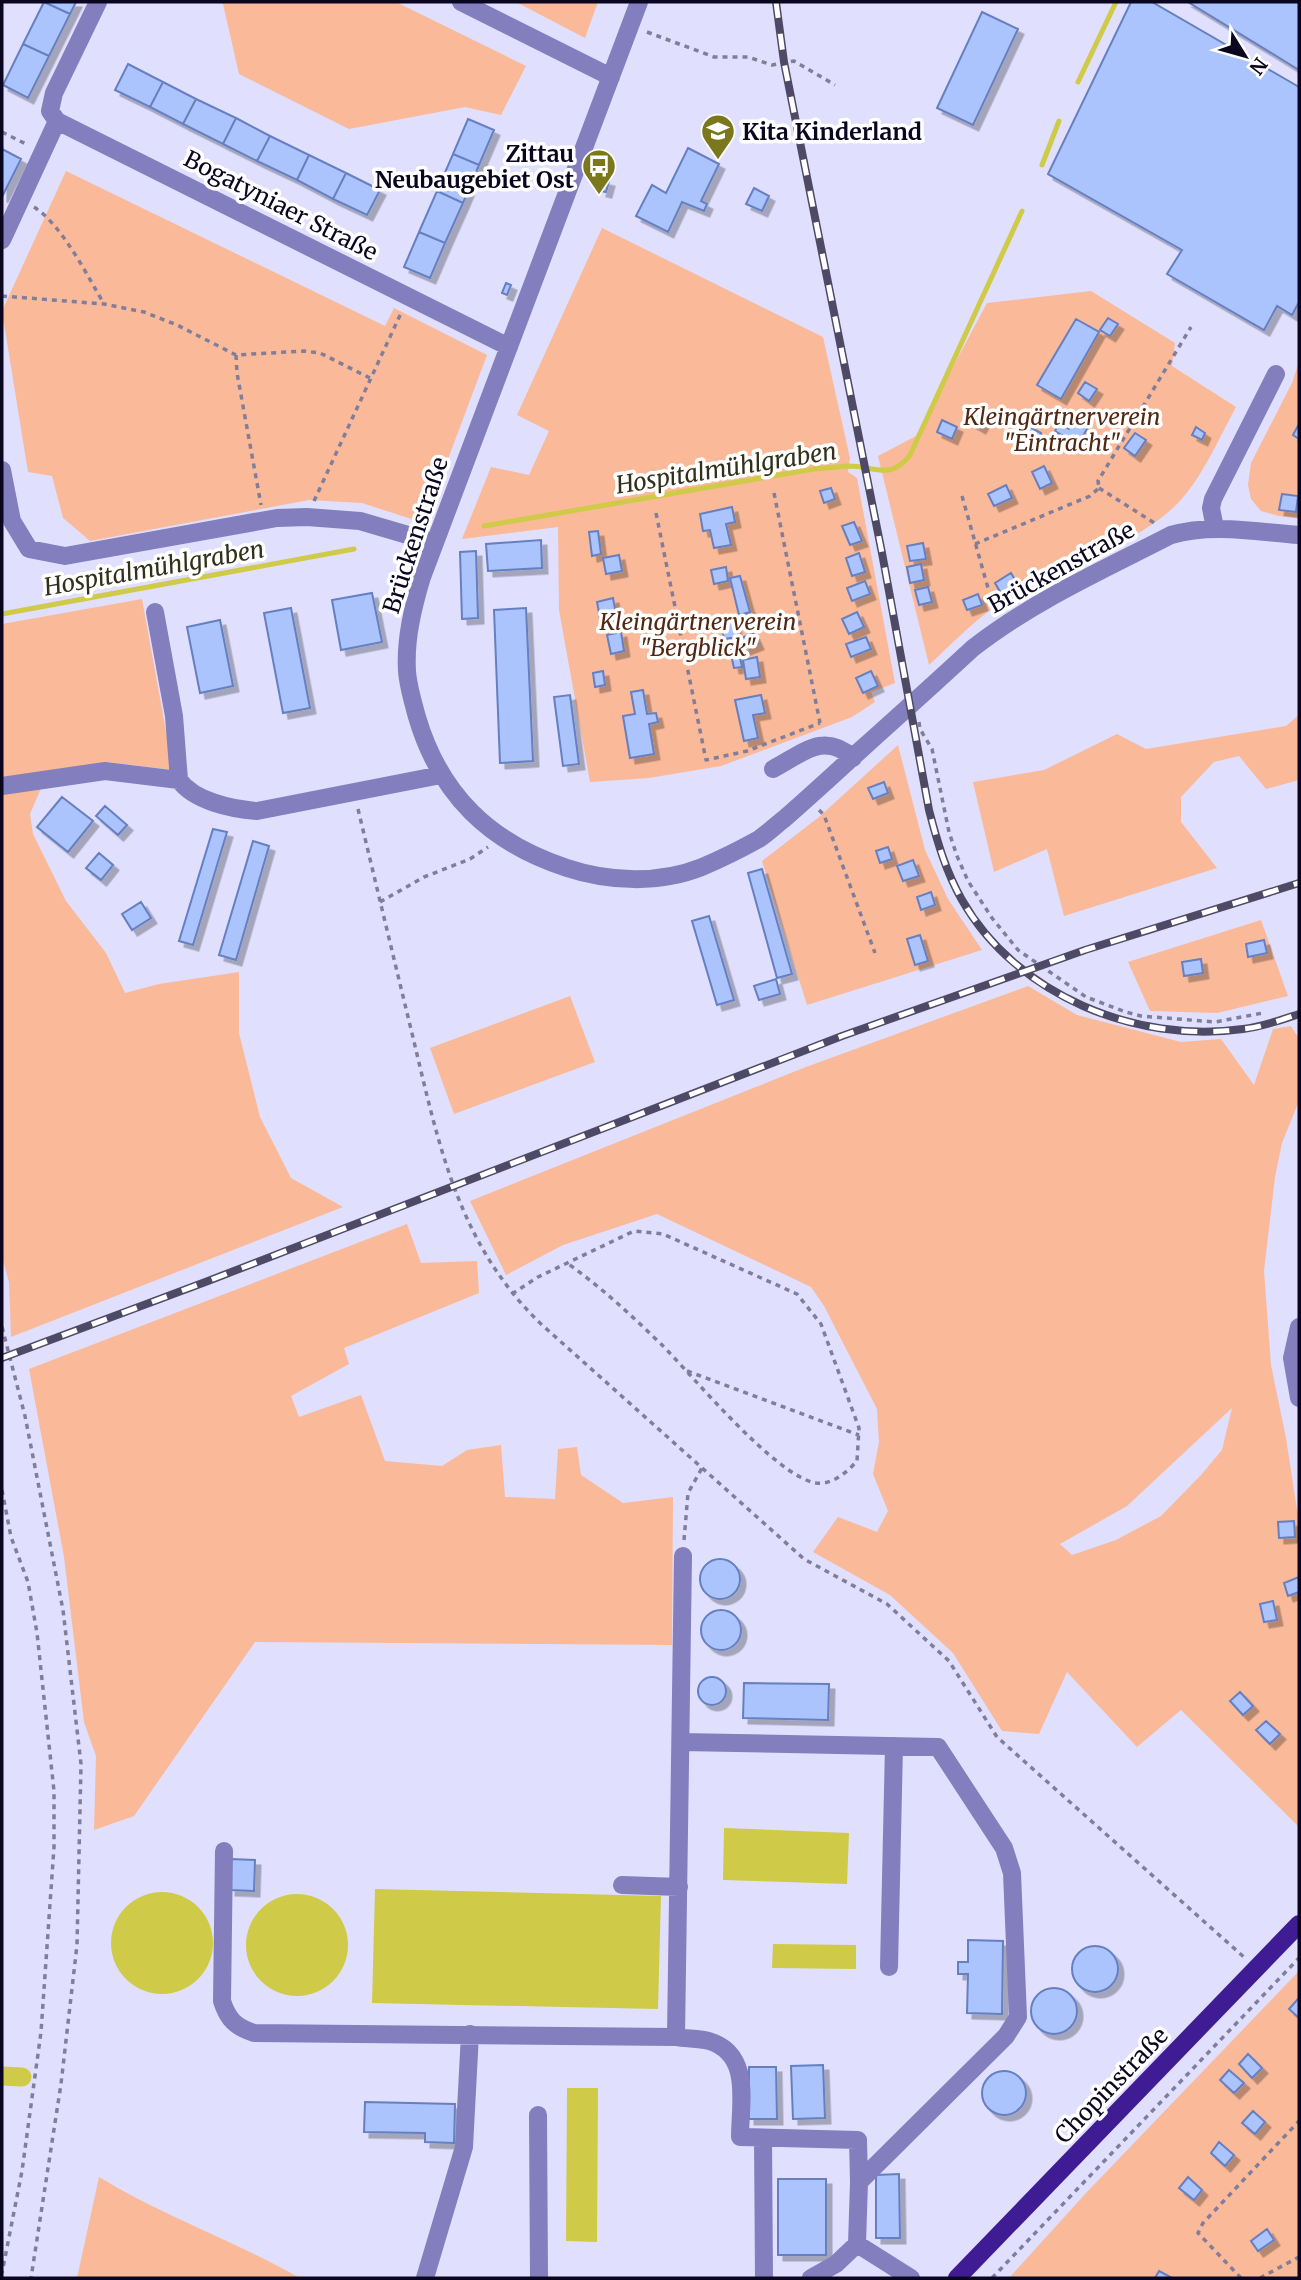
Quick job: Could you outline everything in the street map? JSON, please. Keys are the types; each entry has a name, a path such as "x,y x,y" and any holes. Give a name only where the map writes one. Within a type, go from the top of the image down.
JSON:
{"main road":[{"name":"Chopinstraße","path":"957,2278 1299,1924"}],"street":[{"path":"2,240 57,121 50,111 54,93 98,2"},
{"path":"461,2 611,77"},
{"name":"Brückenstraße","path":"639,2 413,607 408,638 407,672 420,727 440,775 468,810 486,827 552,863 576,871 627,879 651,878 700,867 760,838 853,758 972,648 1028,609 1171,535 1188,530 1215,528 1299,535"},
{"name":"Bogatyniaer Straße","path":"57,121 509,347"},
{"path":"1215,528 1211,508 1213,499 1276,374"},
{"path":"2,470 12,521 29,549 65,556 264,520 307,517 360,521 435,543"},
{"path":"155,612 174,716 179,780 187,791 237,810 257,811 440,775"},
{"path":"773,769 820,745 836,745 853,758"},
{"path":"2,786 105,771 179,780"},
{"path":"1299,1327 1292,1358 1299,1398"},
{"path":"676,2038 684,1547"},
{"path":"681,1742 938,1747 1004,1848 1012,1873 1018,2017 1006,2036 859,2182"},
{"path":"889,1967 894,1746"},
{"path":"224,1851 222,2001 226,2015 238,2028 254,2033 470,2034 709,2041 725,2049 741,2073 740,2137 858,2140 857,2244 836,2264 811,2278"},
{"path":"622,1885 679,1887"},
{"path":"425,2278 464,2147 470,2034"},
{"path":"538,2115 539,2278"},
{"path":"763,2138 764,2278"},
{"path":"857,2244 911,2278"}],"path":[{"path":"631,26 714,57 748,57 772,65 794,61 835,85"},
{"path":"2,132 42,152"},
{"path":"22,198 41,211 69,246 104,304"},
{"path":"2,296 104,304 144,312 177,325 236,355 304,351 320,354 370,379"},
{"path":"307,517 409,296"},
{"path":"975,544 1090,496 1098,488 1098,481 1191,327"},
{"path":"236,355 264,520"},
{"path":"1098,488 1159,525"},
{"path":"656,513 706,760 747,751 820,723 774,493"},
{"path":"962,495 989,588"},
{"path":"917,716 920,729 932,749 943,810 957,856 968,881 992,918 1018,950 1086,997 1141,1016 1215,1022 1263,1013"},
{"path":"354,793 437,1134 457,1195 485,1256 512,1294 541,1324 804,1559 887,1604 949,1661 997,1737 1257,1969"},
{"path":"819,810 824,815 875,953"},
{"path":"380,902 424,877 470,859 490,846"},
{"path":"512,1294 538,1277 567,1263 634,1231 663,1234 797,1294 821,1324 859,1428 857,1461 842,1477 818,1483 794,1475 724,1412 685,1370 597,1285 567,1263"},
{"path":"2,1327 25,1416 64,1609 81,1764 77,1945 61,2084 31,2278"},
{"path":"685,1370 859,1435"},
{"path":"684,1547 688,1493 702,1468"},
{"path":"2,1490 12,1537 28,1583 37,1633 54,1791 54,1847 41,2032 22,2171 2,2273"},
{"path":"992,2278 1299,1958"},
{"path":"1241,2278 1198,2232 1248,2173 1299,2121"},
{"path":"1260,2278 1299,2257"}],"green space":[{"path":"219,2 396,2 526,66 501,115 465,107 349,129 239,74 223,4"},
{"path":"516,2 598,2 585,38"},
{"path":"66,171 385,326 394,308 487,355 424,523 362,503 309,500 90,541 63,518 52,476 28,472 2,311"},
{"name":"Kleingärtnerverein \"Bergblick\"","path":"602,228 823,337 850,458 848,472 857,478 895,683 871,692 875,702 852,717 721,766 649,778 590,782 559,610 558,527 462,539 491,467 529,475 549,431 517,415"},
{"name":"Kleingärtnerverein \"Eintracht\"","path":"1091,291 1175,343 1172,366 1236,407 1201,473 1174,507 1137,534 999,604 929,665 878,456 916,436 987,303"},
{"path":"1299,362 1299,518 1261,511 1251,499 1248,485 1251,463 1292,383"},
{"path":"142,599 173,770 108,762 2,778 2,624"},
{"path":"1299,715 1299,780 1266,789 1239,756 1214,762 1181,797 1181,822 1217,868 1064,916 1047,849 994,872 973,782 1044,770 1117,734 1146,749 1286,726"},
{"path":"898,745 925,850 948,899 982,950 807,1005 762,861 819,817"},
{"path":"42,786 30,814 33,834 66,901 106,953 125,993 159,984 239,972 239,1033 260,1117 291,1178 343,1207 11,1337 9,1282 2,1257 2,793"},
{"path":"1261,920 1288,996 1217,1013 1150,1011 1128,962"},
{"path":"1028,986 1077,1015 1181,1042 1221,1039 1254,1085 1273,1029 1291,1026 1299,1039 1299,1101 1282,1143 1275,1177 1264,1271 1271,1365 1299,1523 1297,1825 1181,1710 1137,1747 1067,1672 1039,1734 1002,1731 953,1653 890,1595 813,1552 838,1517 877,1532 888,1511 873,1474 879,1442 877,1409 824,1306 811,1287 657,1214 563,1245 506,1275 470,1201 806,1067","holes":["1232,1408 1222,1450 1161,1516 1116,1540 1072,1555 1060,1544 1127,1506"]},
{"path":"570,996 595,1062 454,1114 430,1048"},
{"path":"407,1224 421,1263 477,1261 479,1293 344,1348 349,1364 291,1396 299,1417 361,1395 385,1461 442,1466 467,1450 501,1445 505,1497 555,1499 558,1449 577,1447 581,1475 623,1503 673,1497 672,1645 255,1642 134,1816 94,1830 96,1756 84,1722 64,1557 29,1369"},
{"path":"1299,1971 1299,2278 1009,2278 1086,2193"},
{"path":"99,2177 148,2204 300,2278 77,2278"}],"shaded area":[{"path":"724,1828 849,1833 847,1884 723,1880"},
{"path":"375,1889 661,1896 658,2009 372,2003"},
{"path":"162,1892 181,1896 198,1907 209,1924 213,1943 209,1962 198,1979 181,1990 162,1994 143,1990 126,1979 115,1962 111,1943 115,1924 126,1907 143,1896"},
{"path":"297,1894 316,1898 333,1909 344,1926 348,1945 344,1964 333,1981 316,1992 297,1996 278,1992 261,1981 250,1964 246,1945 250,1926 261,1909 278,1898"},
{"path":"773,1944 856,1945 856,1969 772,1968"},
{"path":"567,2088 598,2088 597,2242 566,2241"}],"building":[{"path":"44,2 70,14 49,56 23,44"},
{"path":"44,2 76,2 70,14"},
{"path":"1131,2 1152,2 1299,87 1299,302 1292,315 1277,306 1264,330 1167,274 1182,250 1048,174"},
{"path":"1188,2 1299,2 1299,70"},
{"path":"982,12 1018,29 973,125 937,108"},
{"path":"23,44 49,56 28,98 3,85"},
{"path":"128,64 163,82 150,107 115,90"},
{"path":"163,82 196,99 183,124 150,107"},
{"path":"196,99 236,118 223,144 183,124"},
{"path":"236,118 270,136 257,161 223,144"},
{"path":"468,119 494,130 479,165 453,154"},
{"path":"270,136 309,155 297,180 257,161"},
{"path":"688,148 719,164 701,201 707,204 704,211 682,202 668,232 636,216 652,185 666,193"},
{"path":"2,149 21,159 2,197"},
{"path":"453,154 479,165 463,203 437,191"},
{"path":"309,155 346,173 333,199 297,180"},
{"path":"346,173 380,190 367,215 333,199"},
{"path":"604,180 609,181 606,192 601,191"},
{"path":"754,188 769,196 762,211 746,204"},
{"path":"437,191 463,203 445,243 419,232"},
{"path":"419,232 445,243 430,278 404,267"},
{"path":"506,283 511,285 507,295 502,293"},
{"path":"1108,318 1118,324 1110,336 1100,330"},
{"path":"1076,319 1099,332 1061,399 1037,385"},
{"path":"1085,382 1097,389 1089,401 1078,393"},
{"path":"975,412 986,418 980,428 970,422"},
{"path":"942,420 957,427 952,439 937,432"},
{"path":"1075,420 1088,427 1078,445 1055,431 1059,423 1069,429"},
{"path":"1024,424 1041,433 1038,440 1020,431"},
{"path":"1299,424 1299,439 1293,435"},
{"path":"1196,427 1205,433 1202,440 1192,435"},
{"path":"1135,433 1146,440 1135,456 1124,448"},
{"path":"1044,466 1052,483 1040,489 1032,472"},
{"path":"1006,485 1012,498 994,506 988,494"},
{"path":"831,488 835,499 824,503 820,491"},
{"path":"1282,494 1298,496 1296,512 1279,510"},
{"path":"732,507 735,522 726,524 731,545 714,548 710,530 703,531 700,514"},
{"path":"854,522 862,541 850,545 842,526"},
{"path":"598,531 601,554 592,556 589,532"},
{"path":"541,540 542,568 488,571 486,544"},
{"path":"923,543 926,559 910,561 907,546"},
{"path":"476,551 478,618 462,619 460,552"},
{"path":"859,553 865,572 852,576 846,558"},
{"path":"619,555 622,571 606,574 603,558"},
{"path":"921,564 924,580 910,583 907,567"},
{"path":"726,567 728,581 714,584 711,570"},
{"path":"1011,573 1018,585 1002,595 995,583"},
{"path":"740,576 750,612 739,615 730,578"},
{"path":"865,581 870,594 852,601 847,588"},
{"path":"928,587 932,602 919,605 915,590"},
{"path":"372,593 382,642 341,650 332,600"},
{"path":"978,594 982,605 967,610 963,600"},
{"path":"613,598 616,614 600,618 597,602"},
{"path":"291,608 310,708 283,713 264,613"},
{"path":"526,608 533,761 500,763 494,610"},
{"path":"857,612 864,627 849,634 842,619"},
{"path":"734,618 737,637 724,639 720,620"},
{"path":"220,620 233,686 200,693 187,627"},
{"path":"621,632 624,651 611,654 607,635"},
{"path":"753,633 758,644 745,649 741,638"},
{"path":"866,637 871,649 851,657 846,644"},
{"path":"738,648 742,667 734,668 730,650"},
{"path":"757,657 760,677 746,679 743,660"},
{"path":"603,671 605,685 595,687 593,673"},
{"path":"871,671 878,686 863,693 856,678"},
{"path":"643,690 647,714 656,713 658,722 649,724 654,754 630,758 623,716 635,714 631,692"},
{"path":"570,695 579,764 563,766 554,697"},
{"path":"761,695 765,713 753,715 758,738 744,741 735,700"},
{"path":"884,782 888,793 873,799 868,788"},
{"path":"62,797 93,821 68,852 37,827"},
{"path":"105,806 127,825 118,835 96,816"},
{"path":"213,829 227,832 193,945 179,941"},
{"path":"253,841 269,846 236,960 219,955"},
{"path":"888,847 892,859 880,863 876,851"},
{"path":"99,853 113,865 101,880 86,868"},
{"path":"913,860 919,876 903,881 897,866"},
{"path":"762,869 792,974 777,978 748,873"},
{"path":"931,892 935,905 921,910 917,897"},
{"path":"141,902 151,918 132,930 122,914"},
{"path":"709,916 734,1000 717,1005 692,921"},
{"path":"920,935 928,961 915,965 907,939"},
{"path":"1264,940 1267,953 1248,957 1246,944"},
{"path":"1201,959 1203,973 1184,976 1182,962"},
{"path":"776,979 780,994 759,1000 754,986"},
{"path":"1294,1521 1295,1537 1279,1538 1278,1522"},
{"path":"720,1559 734,1565 740,1579 734,1593 720,1599 706,1593 700,1579 706,1565"},
{"path":"1299,1577 1299,1592 1288,1596 1284,1583"},
{"path":"1273,1601 1277,1620 1264,1622 1260,1604"},
{"path":"721,1610 735,1616 741,1630 735,1644 721,1650 707,1644 701,1630 707,1616"},
{"path":"712,1677 722,1681 726,1691 722,1701 712,1705 702,1701 698,1691 702,1681"},
{"path":"744,1683 829,1684 828,1720 743,1718"},
{"path":"1240,1692 1253,1706 1243,1715 1230,1701"},
{"path":"1266,1721 1280,1734 1270,1744 1256,1730"},
{"path":"230,1859 255,1860 254,1891 230,1890"},
{"path":"968,1940 1003,1941 1002,2014 967,2013 968,1974 958,1974 958,1962 968,1962"},
{"path":"1095,1946 1111,1953 1118,1969 1111,1985 1095,1992 1079,1985 1072,1969 1079,1953"},
{"path":"1054,1988 1070,1995 1077,2011 1070,2027 1054,2034 1038,2027 1031,2011 1038,1995"},
{"path":"1299,2000 1299,2018 1289,2009"},
{"path":"1248,2054 1262,2068 1252,2078 1239,2064"},
{"path":"823,2065 825,2118 793,2119 791,2066"},
{"path":"749,2067 776,2067 777,2119 749,2119"},
{"path":"1229,2070 1244,2083 1234,2093 1220,2080"},
{"path":"1004,2071 1019,2078 1026,2093 1019,2108 1004,2115 989,2108 982,2093 989,2078"},
{"path":"365,2102 455,2104 454,2143 425,2142 425,2133 364,2132"},
{"path":"1253,2111 1265,2122 1255,2134 1242,2123"},
{"path":"1219,2142 1234,2155 1225,2166 1211,2153"},
{"path":"899,2174 900,2238 876,2238 876,2175"},
{"path":"1188,2177 1202,2190 1194,2200 1179,2188"},
{"path":"778,2179 826,2179 826,2255 778,2255"},
{"path":"1267,2229 1274,2240 1258,2251 1251,2241"},
{"path":"1159,2271 1172,2278 1155,2278"}],"waterway":[{"name":"Hospitalmühlgraben","path":"1078,82 1116,2"},
{"name":"Hospitalmühlgraben","path":"1042,165 1059,121"},
{"name":"Hospitalmühlgraben","path":"484,526 814,469 848,466 882,470 896,468 910,455 1022,211"},
{"name":"Hospitalmühlgraben","path":"2,614 354,549"},
{"path":"2,2076 22,2077"}],"railway":[{"path":"776,2 784,62 882,553 929,810 942,856 956,889 985,933 1014,962 1046,987 1083,1006 1121,1020 1162,1029 1202,1032 1250,1028 1299,1014"},
{"path":"2,1358 842,1036 1085,950 1299,883"}],"place":[{"name":"Kita Kinderland","path":"718,161"},
{"name":"Zittau Neubaugebiet Ost","path":"599,196"}]}
